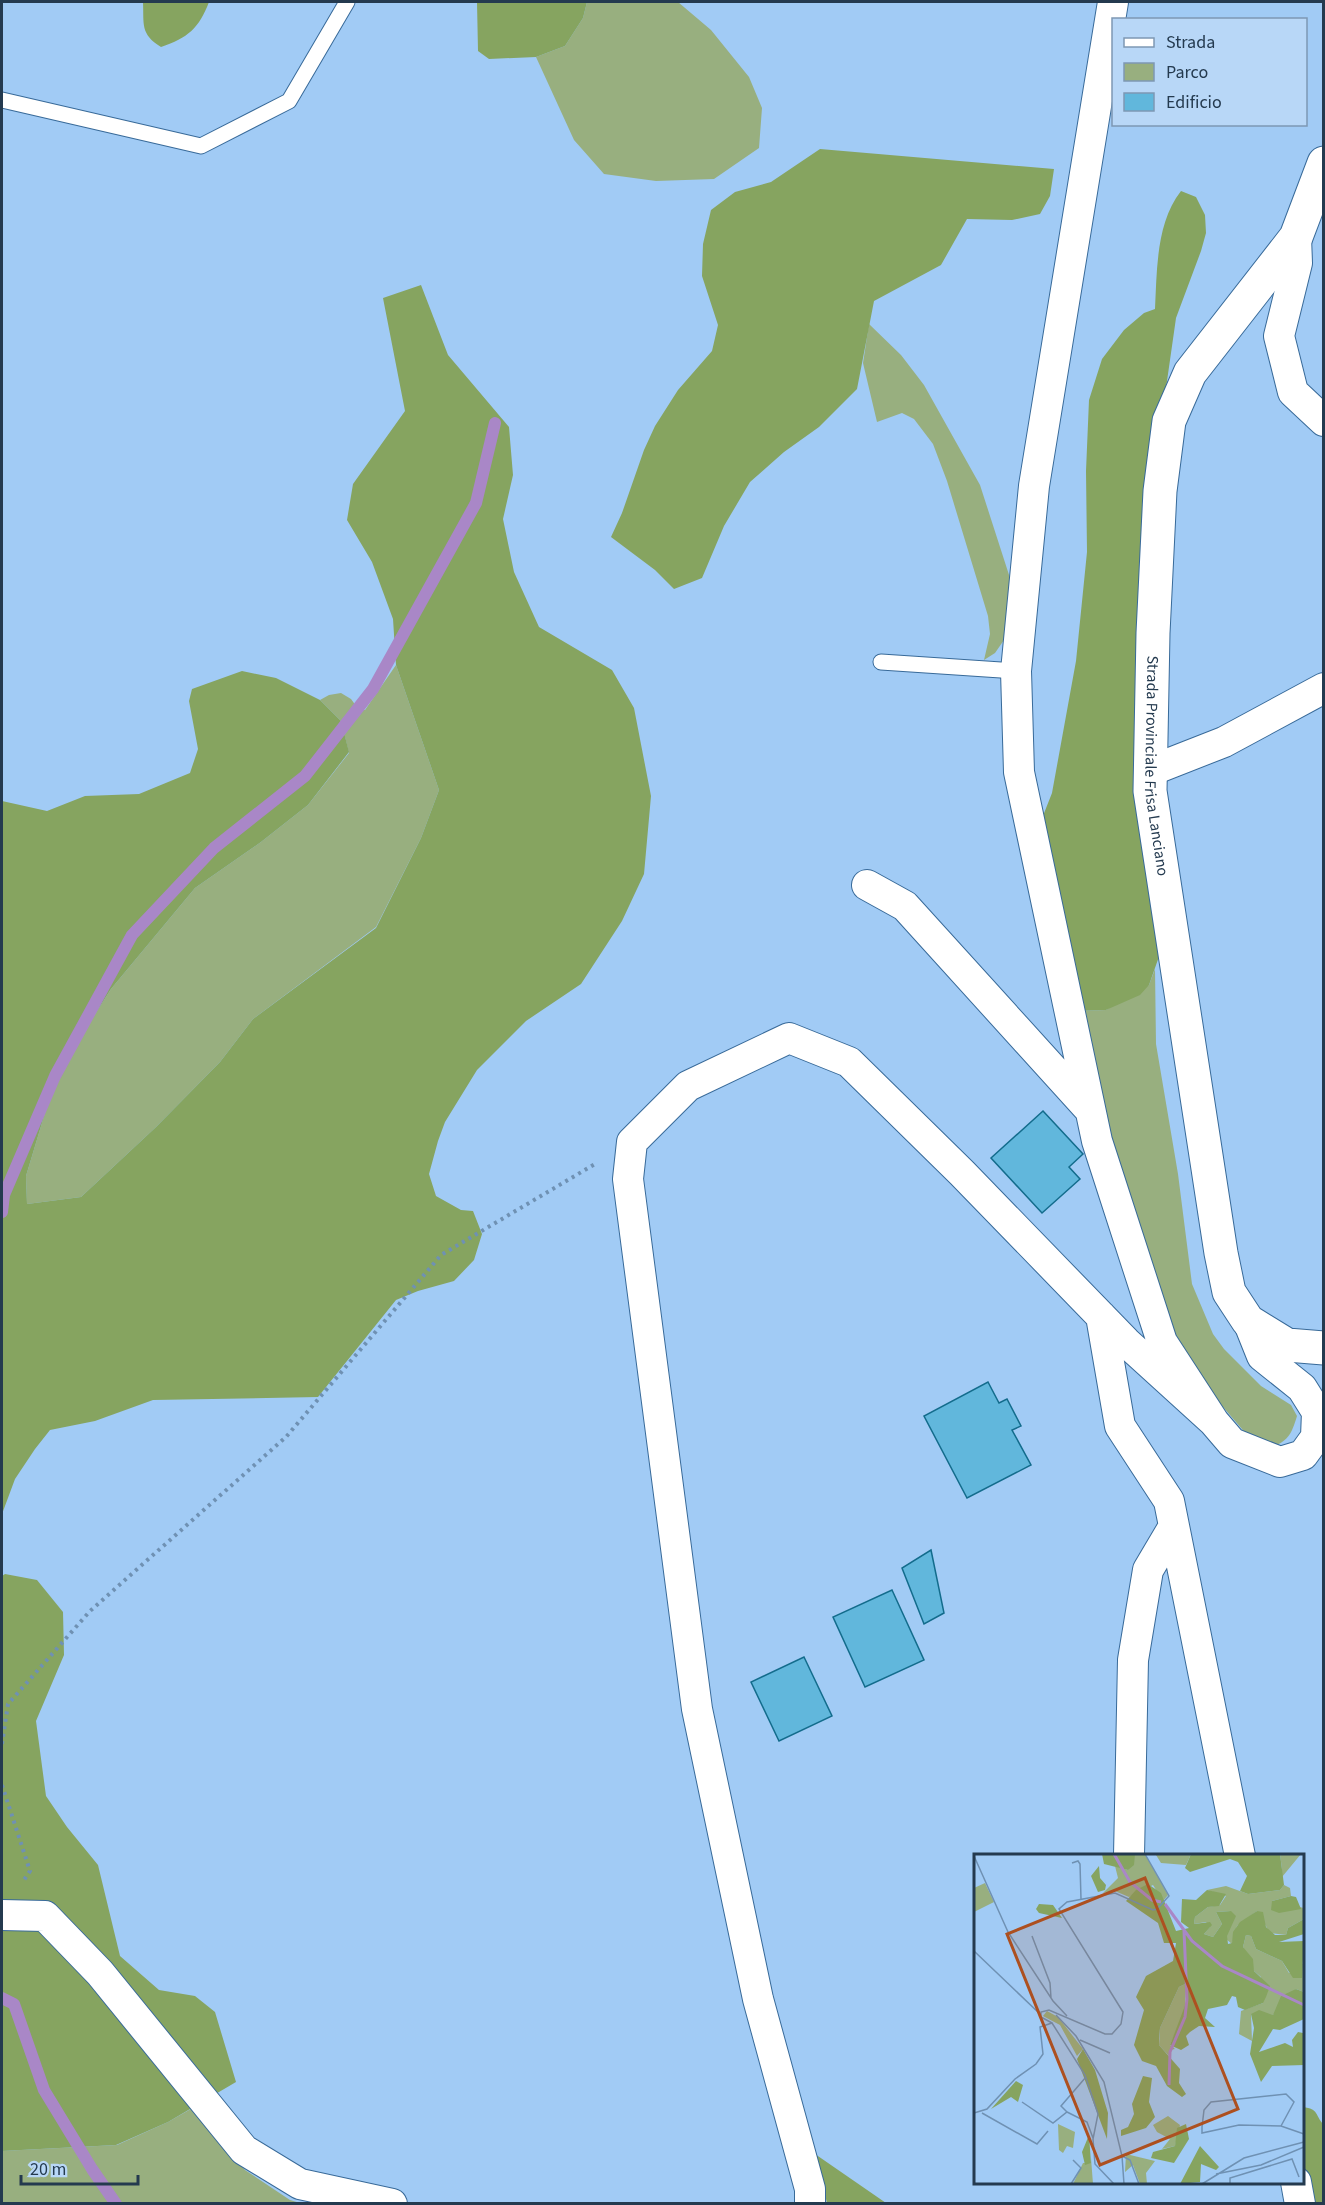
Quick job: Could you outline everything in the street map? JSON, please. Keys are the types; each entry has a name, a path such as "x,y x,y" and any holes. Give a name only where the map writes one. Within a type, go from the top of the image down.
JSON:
{"street":[{"path":"1113,2 1034,486 1016,671 1019,772 1097,1141 1162,1342 1214,1422"},
{"name":"Strada Provinciale Frisa Lanciano","path":"1323,163 1296,237 1190,373 1169,421 1160,490 1153,633 1150,771 1150,791 1229,1292 1248,1321 1287,1345 1323,1348"},
{"path":"1296,237 1298,263 1279,336 1293,392 1323,421"},
{"path":"1150,771 1224,742 1323,688"},
{"path":"867,885 905,906 1091,1111"},
{"path":"810,2204 810,2189 758,1999 697,1709 628,1179 632,1142 688,1086 789,1038 849,1062 962,1173 1101,1316 1214,1422 1232,1443 1280,1462 1303,1455 1320,1440 1317,1412 1302,1388 1262,1356 1248,1321"},
{"path":"1101,1316 1120,1426 1169,1501 1240,1854"},
{"path":"1129,1854 1133,1660 1148,1570 1174,1526"},
{"path":"2,1915 45,1916 100,1973 244,2150 300,2184 392,2204"},
{"path":"1296,2184 1300,2204"}],"lane":[{"path":"2,100 201,146 289,101 346,2"},
{"path":"881,662 1016,671"}],"path":[{"path":"2,1744 8,1704 90,1611 286,1437 441,1255 632,1142"},
{"path":"2,1785 30,1871 19,1888"}],"green space":[{"path":"143,2 209,2 201,19 191,31 178,40 161,47 149,38 144,28"},
{"path":"477,2 587,2 583,18 565,46 536,57 489,59 478,51"},
{"path":"587,2 678,2 711,30 749,77 762,108 759,148 714,179 656,181 604,174 574,140 536,57 565,46 583,18"},
{"path":"820,149 1054,169 1050,196 1040,214 1012,220 967,219 941,265 874,301 857,389 819,427 784,452 750,482 724,526 702,578 674,589 655,570 611,537 655,426 678,390 712,351 718,325 702,276 703,244 711,210 735,192 771,182"},
{"path":"1181,191 1196,197 1205,215 1206,233 1176,318 1165,395 1162,948 1149,985 1140,995 1106,1010 1077,1011 1039,826 1052,793 1076,661 1087,552 1086,471 1089,400 1102,359 1124,330 1144,313 1155,309 1162,232"},
{"path":"421,285 448,355 509,427 513,475 503,519 514,572 539,627 612,670 634,708 651,796 644,874 622,921 581,984 526,1021 477,1070 445,1122 429,1174 436,1196 461,1210 473,1211 482,1234 474,1260 454,1281 396,1300 318,1397 153,1400 95,1421 50,1430 15,1479 2,1514 2,801 47,811 85,796 139,794 190,773 198,749 189,701 192,689 242,671 276,678 320,700 341,721 349,752 308,805 261,842 195,888 111,989 75,1046 48,1103 26,1176 27,1204 81,1197 156,1127 220,1062 253,1019 376,928 421,838 439,790 396,665 393,619 372,562 347,520 353,484 405,411 383,298"},
{"path":"869,324 901,355 924,385 980,485 1010,578 1004,640 995,653 984,660 990,634 988,616 947,481 933,444 914,419 902,413 877,422 863,363"},
{"path":"396,665 439,790 421,838 376,927 253,1019 220,1062 156,1127 81,1197 27,1204 26,1176 48,1103 75,1046 111,989 195,888 261,842 308,805 349,753 341,721 320,700 329,695 341,693 351,699 359,710 365,710"},
{"path":"1155,969 1156,1044 1178,1174 1192,1284 1213,1334 1224,1349 1261,1386 1291,1405 1297,1416 1288,1437 1268,1449 1248,1436 1180,1357 1142,1255 1077,1011 1106,1010 1149,985"},
{"path":"5,1574 37,1580 63,1612 64,1655 36,1721 46,1796 67,1827 98,1865 120,1956 159,1990 195,1996 215,2012 236,2082 168,2122 116,2145 2,2151 2,1576"},
{"path":"196,2106 223,2146 245,2170 290,2200 300,2203 2,2203 2,2151 117,2145 168,2122"},
{"path":"1304,2107 1314,2111 1323,2124 1323,2203 1315,2203 1306,2182"},
{"path":"815,2154 886,2203 827,2203"}],"building":[{"path":"1043,1111 1083,1154 1069,1167 1080,1179 1042,1213 991,1158"},
{"path":"988,1382 999,1403 1007,1399 1021,1426 1012,1430 1031,1465 967,1498 924,1416"},
{"path":"931,1550 944,1613 924,1624 902,1568"},
{"path":"892,1590 924,1660 865,1687 833,1617"},
{"path":"804,1657 832,1716 779,1741 751,1682"}],"waterway":[{"path":"2,1212 4,1195 55,1076 132,935 214,848 305,776 373,689 476,503 495,423"},
{"path":"2,1998 14,2004 44,2090 116,2204"}]}
